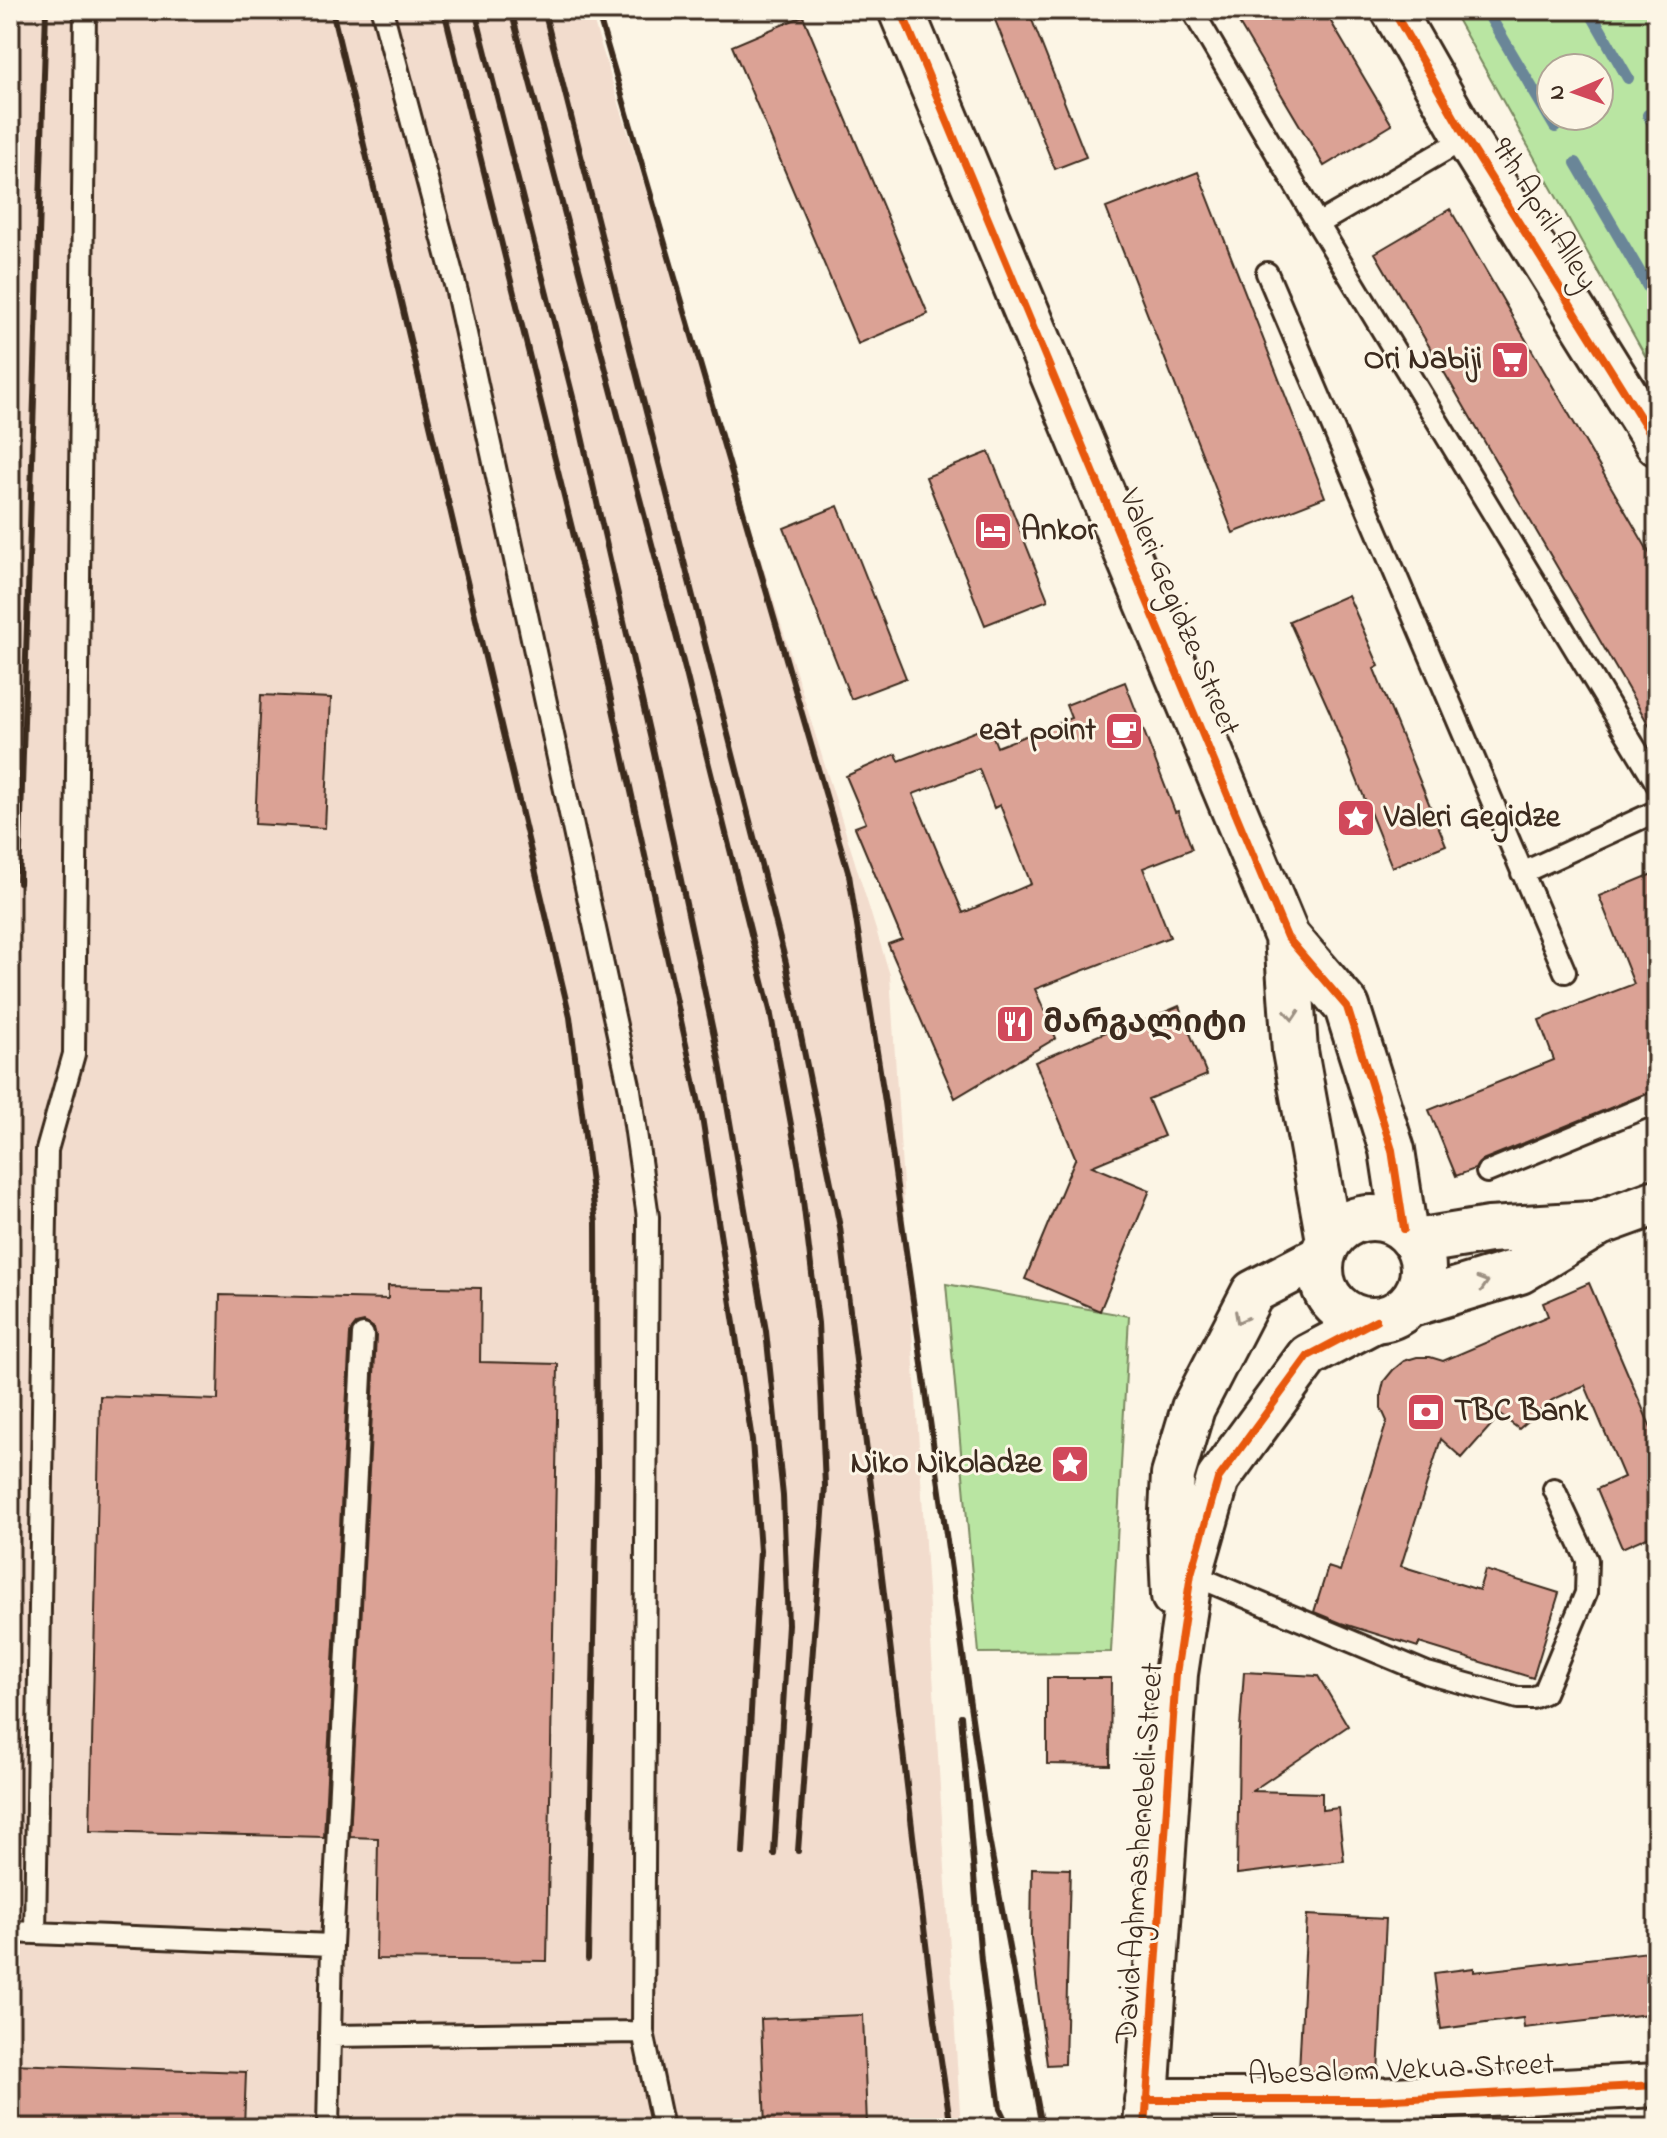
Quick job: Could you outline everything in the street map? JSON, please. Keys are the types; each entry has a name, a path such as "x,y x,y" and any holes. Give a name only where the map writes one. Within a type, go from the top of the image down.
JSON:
{"street":[{"name":"Valeri Gegidze Street","path":"901,10 1287,937 1347,1007 1392,1150 1410,1235"},
{"name":"9th April Alley","path":"1393,10 1466,138 1657,444"},
{"name":"Valeri Gegidze Street","path":"1287,937 1295,1051 1326,1248"},
{"name":"David Aghmashenebeli Street","path":"1146,2114 1176,1674 1191,1574 1218,1479 1308,1356 1392,1313 1520,1271 1599,1223 1657,1202"},
{"path":"1373,1217 1389,1220 1410,1235 1422,1258 1423,1275 1418,1291 1392,1313 1358,1318 1340,1310 1328,1296 1321,1277 1326,1248 1341,1228 1356,1220 1373,1217"},
{"name":"David Aghmashenebeli Street","path":"1410,1235 1599,1223"},
{"name":"David Aghmashenebeli Street","path":"1176,1674 1170,1530 1173,1475 1193,1408 1253,1292 1326,1248"},
{"name":"Abesalom Vekua Street","path":"1146,2114 1657,2085"}],"lane":[{"path":"35,1933 47,1150 74,1054 85,10"},
{"path":"382,10 457,292 630,1090 648,1217 643,2032 663,2128"},
{"path":"1192,10 1657,784"},
{"path":"1318,224 1466,138"},
{"path":"1267,273 1565,972"},
{"path":"1522,873 1657,811"},
{"path":"1487,1172 1657,1102"},
{"path":"328,2128 332,1945 363,1335"},
{"path":"1191,1574 1427,1673 1518,1698 1532,1698 1544,1693 1586,1593 1587,1560 1554,1489"},
{"path":"10,1932 332,1945"},
{"path":"331,2036 643,2032"}],"shaded area":[{"path":"10,10 590,10 890,975 961,2128 10,2128"}],"green space":[{"path":"1452,10 1645,10 1657,30 1657,377"},
{"path":"946,1284 1129,1316 1111,1652 979,1653"}],"building":[{"path":"991,10 1028,10 1086,157 1055,169"},
{"path":"1231,10 1324,10 1392,125 1324,166"},
{"path":"803,16 928,314 858,344 732,46"},
{"path":"1198,172 1325,497 1233,533 1106,208"},
{"path":"1450,209 1657,566 1657,739 1375,253"},
{"path":"989,452 1048,600 985,625 926,477"},
{"path":"838,506 906,678 851,699 784,528"},
{"path":"1348,595 1379,666 1374,669 1446,845 1392,867 1329,710 1289,621"},
{"path":"1125,682 1192,849 1143,868 1170,937 1035,989 1056,1038 955,1098 888,944 902,939 855,827 866,823 846,776 896,754 899,761 989,726 997,747 1071,718 1066,705","holes":["979,769 994,808 1000,805 1031,884 963,913 913,794"]},
{"path":"261,695 331,698 325,828 255,824"},
{"path":"1657,872 1657,1089 1482,1160 1475,1169 1456,1176 1429,1110 1554,1060 1539,1020 1634,984 1599,896"},
{"path":"1179,1006 1207,1075 1148,1099 1164,1136 1092,1166 1150,1190 1100,1311 1025,1279 1076,1159 1035,1062 1118,1027 1120,1031"},
{"path":"1589,1283 1657,1442 1657,1555 1649,1536 1622,1548 1597,1489 1624,1477 1585,1385 1552,1400 1519,1429 1500,1415 1462,1458 1441,1439 1401,1566 1479,1590 1485,1570 1559,1593 1533,1678 1419,1643 1418,1647 1314,1612 1328,1567 1340,1571 1387,1421 1381,1408 1381,1394 1384,1381 1393,1370 1404,1361 1417,1357 1443,1361 1548,1316 1543,1303"},
{"path":"388,1286 481,1288 480,1362 558,1364 547,1961 376,1959 378,1838 350,1837 376,1336 374,1328 364,1322 356,1324 350,1334 324,1837 90,1831 100,1396 218,1400 220,1295 388,1299"},
{"path":"1244,1672 1318,1676 1348,1726 1252,1791 1322,1793 1322,1810 1338,1808 1344,1861 1237,1874 1239,1741"},
{"path":"1047,1678 1111,1678 1110,1765 1047,1764"},
{"path":"1032,1868 1070,1869 1065,2064 1047,2065 1031,1937"},
{"path":"1307,1915 1386,1919 1378,2075 1299,2071"},
{"path":"1657,1951 1657,2013 1524,2028 1523,2018 1441,2029 1434,1973 1474,1968 1474,1972"},
{"path":"863,2015 867,2126 765,2128 761,2019"},
{"path":"10,2064 246,2072 244,2128 10,2128"}],"waterway":[{"path":"1486,10 1535,93"},
{"path":"1589,10 1628,78"},
{"path":"1648,115 1657,130"},
{"path":"1576,163 1657,302"}],"railway":[{"path":"19,883 46,10"},
{"path":"332,10 570,1017 596,1223 597,1476 588,1959"},
{"path":"444,10 586,585 702,1117 752,1440 760,1551 743,1853"},
{"path":"475,10 573,397 654,753 720,1064 766,1331 783,1496 788,1624 774,1854"},
{"path":"511,10 686,673 770,1010 799,1168 818,1323 825,1486 798,1851"},
{"path":"544,10 786,963 840,1227 935,2019 951,2128"},
{"path":"597,10 849,875 885,1102 989,1839 1040,2116 1045,2128"},
{"path":"961,1716 981,1961 1000,2109 1009,2128"}],"cycle path":[{"path":"901,10 1287,937 1347,1007 1392,1150 1404,1229"},
{"path":"1393,10 1466,138 1657,444"},
{"path":"1145,2128 1176,1674 1191,1574 1218,1479 1308,1356 1376,1320"},
{"path":"1146,2100 1376,2100 1657,2085"}],"place":[{"name":"Ori Nabiji","path":"1510,360"},
{"name":"Ankor","path":"993,531"},
{"name":"eat point","path":"1124,731"},
{"name":"Valeri Gegidze","path":"1356,818"},
{"name":"მარგალიტი","path":"1015,1024"},
{"name":"TBC Bank","path":"1426,1412"},
{"name":"Niko Nikoladze","path":"1070,1464"}]}
